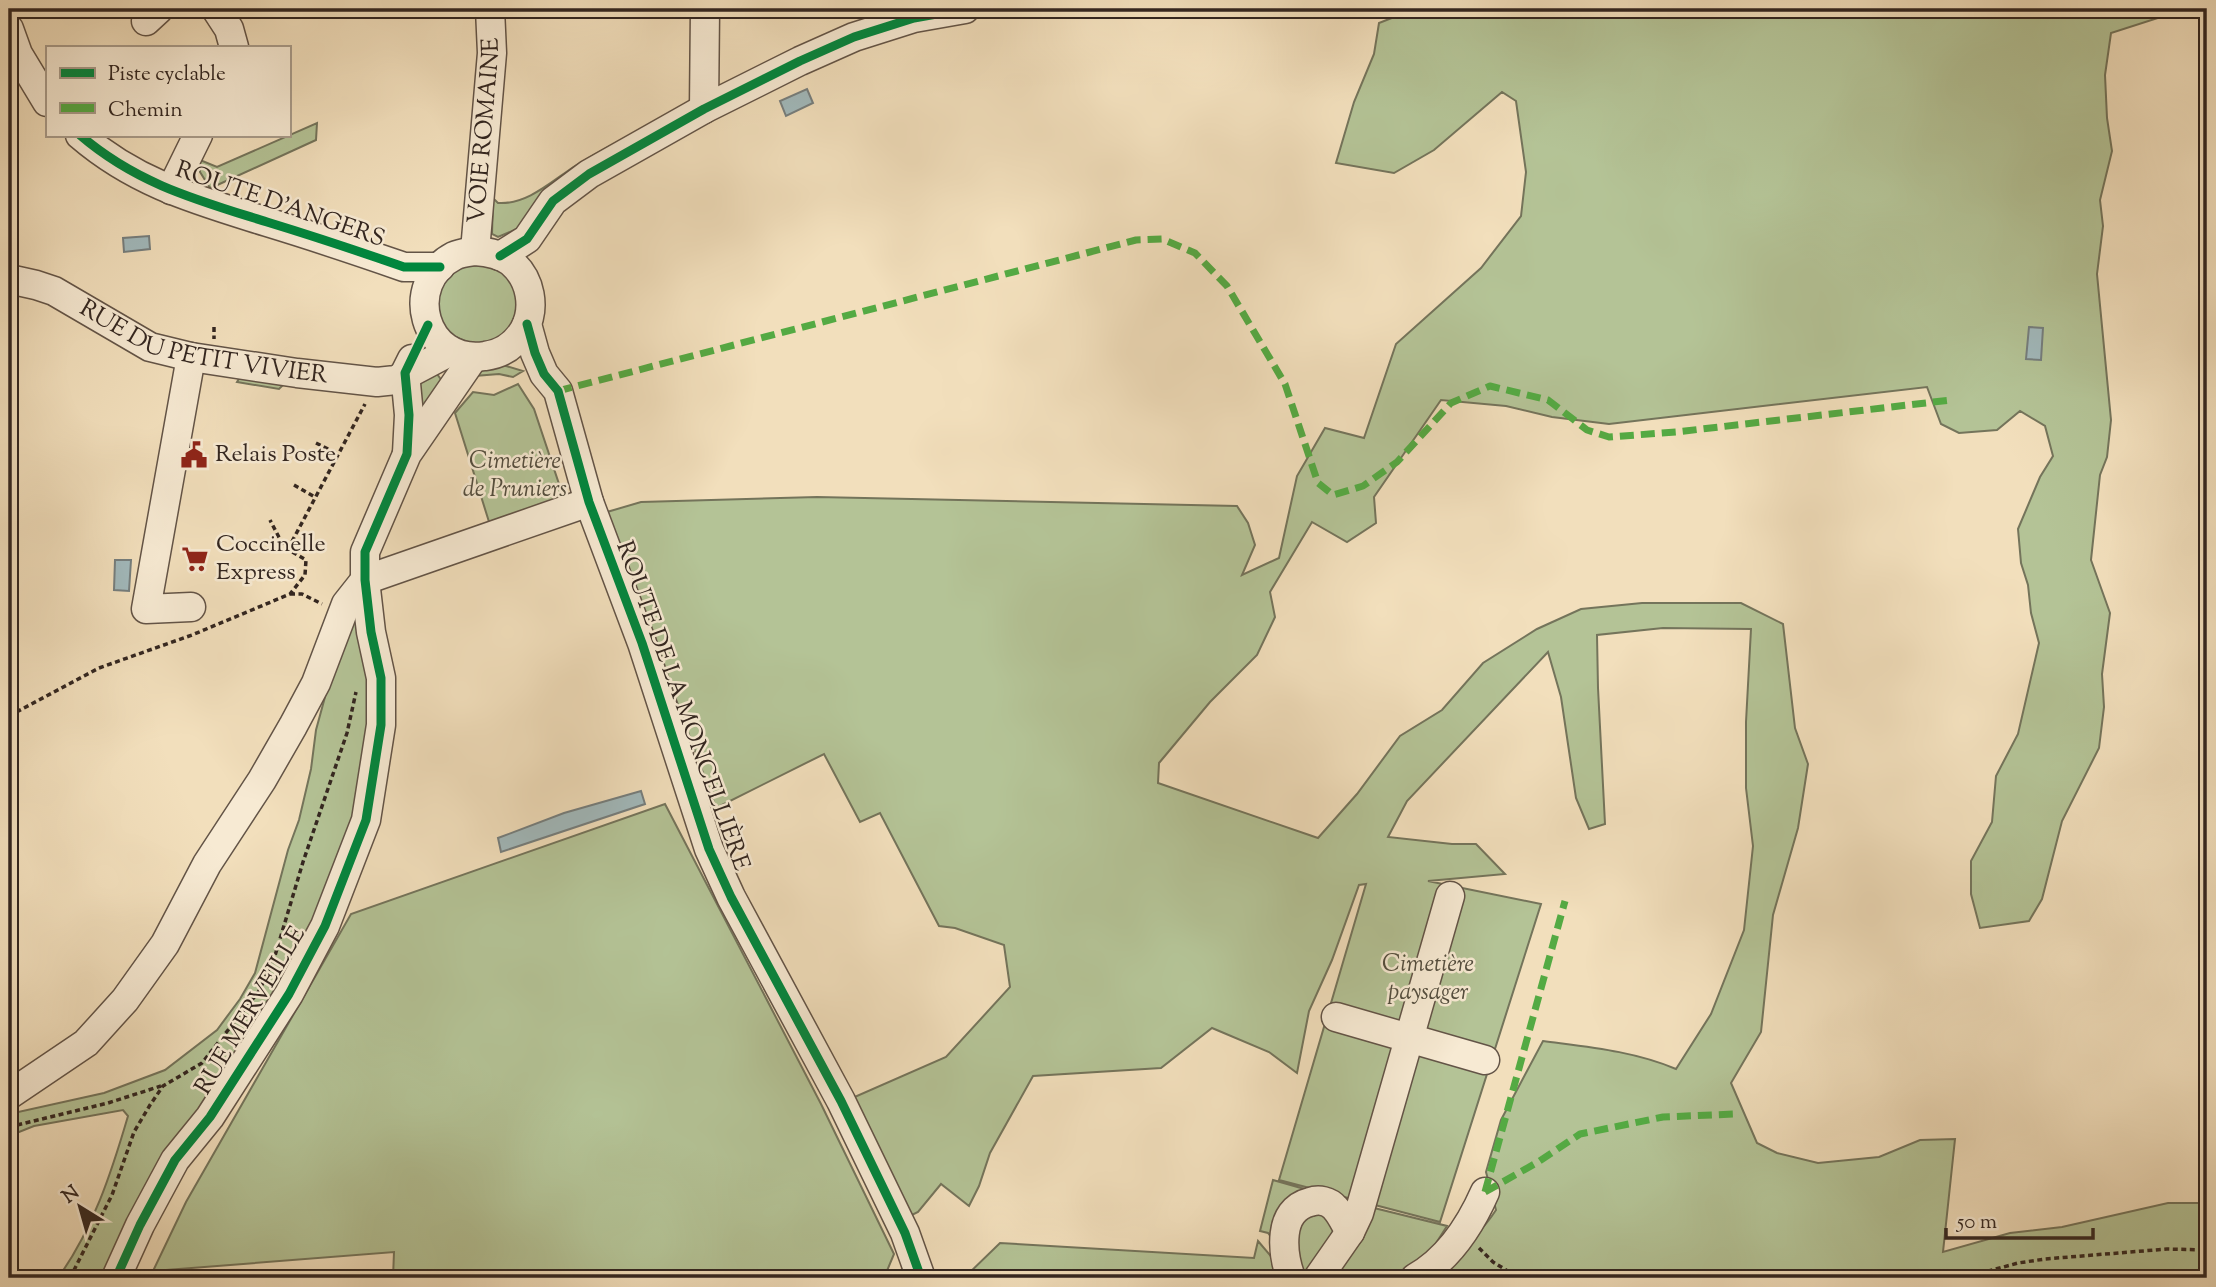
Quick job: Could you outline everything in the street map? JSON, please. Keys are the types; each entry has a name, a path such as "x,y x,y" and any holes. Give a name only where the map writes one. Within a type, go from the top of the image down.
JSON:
{"street":[{"path":"216,9 229,29 234,46"},
{"name":"VOIE ROMAINE","path":"490,9 498,260"},
{"path":"705,9 705,109"},
{"path":"498,260 527,239 553,201 589,174 705,109 854,37 914,18 965,9"},
{"path":"9,29 18,54 46,100"},
{"name":"ROUTE D'ANGERS","path":"81,136 136,175 171,190 404,267 440,267"},
{"path":"171,190 198,136"},
{"path":"456,256 498,260 525,279 531,300 527,324 518,340 476,361 455,385 407,454 409,415 405,373 428,325 424,304 429,283 440,267 456,256"},
{"name":"ROUTE D'ANGERS","path":"404,267 426,296"},
{"name":"RUE DU PETIT VIVIER","path":"9,279 54,291 150,347 191,357 377,382 396,380 405,373 476,361"},
{"name":"ROUTE DE LA MONCELLIÈRE","path":"527,324 544,374 558,391 589,502 642,643 709,849 731,897 841,1101 905,1233 921,1278"},
{"path":"428,325 476,361 525,361 544,374"},
{"path":"191,357 146,609 191,607"},
{"name":"RUE MERVEILLE","path":"116,1278 175,1160 210,1117 289,994 325,926 366,820 382,725 381,678 371,632 365,552 407,454"},
{"path":"9,1095 86,1043 133,989 164,944 208,864 268,770 316,683 350,596 365,580 589,502"},
{"path":"1318,1278 1350,1232 1359,1213 1450,896"},
{"path":"1336,1017 1485,1060"},
{"name":"RUE MERVEILLE","path":"135,1278 210,1117"},
{"path":"1415,1278 1432,1269 1470,1224 1485,1192"},
{"path":"1291,1278 1284,1257 1286,1230 1291,1213 1299,1204 1319,1199 1334,1206 1350,1232"}],"path":[{"path":"287,549 368,400"},
{"path":"316,443 338,454"},
{"path":"294,485 316,497"},
{"path":"270,520 284,547 306,560 305,575 290,594"},
{"path":"9,716 99,668 192,635 290,594 302,594 321,602 328,617 339,623"},
{"path":"9,1127 108,1103 163,1086 202,1063 259,991 274,959 303,862 347,733 356,690"},
{"path":"70,1278 112,1195 134,1132 163,1086"},
{"path":"1464,1231 1493,1262 1519,1278"},
{"path":"1963,1278 2018,1263 2045,1259 2167,1249 2207,1250"}],"green space":[{"name":"Cimetière paysager","path":"1430,9 1737,9 1732,16 1818,10 2155,9 2161,17 2111,33 2105,75 2112,151 2100,200 2103,226 2097,274 2111,420 2107,457 2100,475 2091,560 2110,613 2102,674 2104,707 2099,748 2062,821 2042,899 2029,921 1980,928 1971,894 1971,861 1992,822 1996,776 2018,734 2039,643 2021,563 2018,529 2040,477 2053,456 2045,426 2020,411 1997,430 1959,433 1941,424 1927,387 1609,424 1552,417 1506,406 1441,400 1374,497 1376,523 1347,542 1312,522 1270,592 1275,617 1257,655 1210,702 1159,763 1158,783 1318,838 1357,794 1400,736 1442,710 1483,663 1537,629 1581,609 1642,603 1741,603 1783,624 1795,728 1808,764 1798,828 1773,915 1761,1032 1731,1083 1757,1143 1777,1153 1818,1163 1879,1157 1920,1140 1955,1139 1943,1252 2010,1233 2062,1227 2168,1203 2207,1203 2207,1278 1429,1278 1465,1247 1496,1210 1486,1172 1501,1120 1543,1041 1627,1054 1676,1069 1711,1014 1744,930 1753,846 1746,788 1751,629 1663,628 1597,635 1605,824 1589,829 1576,798 1561,697 1548,652 1407,801 1388,837 1476,844 1505,874 1428,881 1541,904 1440,1222 1279,1180 1366,884 1359,885 1332,960 1309,1011 1297,1073 1269,1052 1212,1028 1161,1068 1033,1076 990,1153 969,1206 941,1184 918,1212 910,1216 850,1099 946,1057 1010,987 1004,945 955,928 939,926 880,813 860,822 824,754 716,808 607,512 641,502 817,497 1237,506 1248,523 1255,545 1242,575 1279,558 1297,476 1325,428 1364,438 1396,344 1481,268 1521,216 1526,172 1516,101 1502,92 1434,150 1394,173 1336,163 1354,102 1374,54 1379,23 1407,12"},
{"path":"317,123 316,140 213,187 210,188 200,172 200,160 217,167"},
{"path":"642,129 519,228 498,237 492,234 493,198 498,203 509,203 529,196 575,166"},
{"path":"475,262 502,268 519,290 519,318 501,339 475,345 451,335 438,312 438,298 450,273"},
{"path":"503,365 523,371 513,377 499,374 474,376 479,370"},
{"path":"437,374 445,385 419,416 417,393 421,381"},
{"path":"240,377 283,385 279,389 237,382"},
{"name":"Cimetière de Pruniers","path":"518,384 534,409 564,499 490,525 455,413 473,392 494,395"},
{"path":"355,616 374,682 361,805 312,936 110,1278 58,1278 91,1221 128,1116 123,1110 34,1126 9,1136 9,1114 104,1093 165,1070 217,1030 240,999 255,973 288,850 299,820 329,672"},
{"path":"665,804 821,1104 894,1254 884,1278 393,1278 394,1252 153,1271 186,1202 351,914"},
{"path":"1273,1180 1357,1204 1314,1195 1281,1250 1268,1233 1260,1231"},
{"path":"1320,1205 1340,1225 1309,1278 1299,1278 1293,1220"},
{"path":"1366,1206 1447,1226 1429,1254 1395,1278 1326,1278"},
{"path":"1258,1241 1275,1261 1282,1278 964,1278 1000,1243 1254,1258"}],"water":[{"path":"807,89 813,103 786,116 780,101"},
{"path":"149,236 150,249 124,252 123,238"},
{"path":"2029,327 2043,328 2041,360 2026,359"},
{"path":"115,560 131,560 129,591 114,590"},
{"path":"641,791 645,804 501,852 498,838 564,813"}],"marked path":[{"path":"558,391 1136,240 1162,239 1195,253 1227,286 1285,384 1318,483 1333,495 1363,486 1397,462 1451,403 1490,386 1548,400 1587,430 1609,437 1676,432 1951,400"},
{"path":"1485,1192 1565,901"},
{"path":"1485,1192 1580,1134 1663,1117 1735,1114"}],"cycle path":[{"path":"500,256 527,239 553,201 589,174 704,109 854,37 914,18 965,9"},
{"path":"81,136 123,166 192,198 404,267 440,267"},
{"path":"527,324 544,374 558,391 589,502 642,643 709,849 731,897 841,1101 905,1233 921,1278"},
{"path":"116,1278 140,1225 175,1160 210,1117 289,994 325,926 366,820 381,725 381,678 371,632 365,552 407,454 409,415 405,373 428,325"}],"place":[{"name":"Relais Poste","path":"194,455"},
{"name":"Coccinelle Express","path":"195,559"}]}
